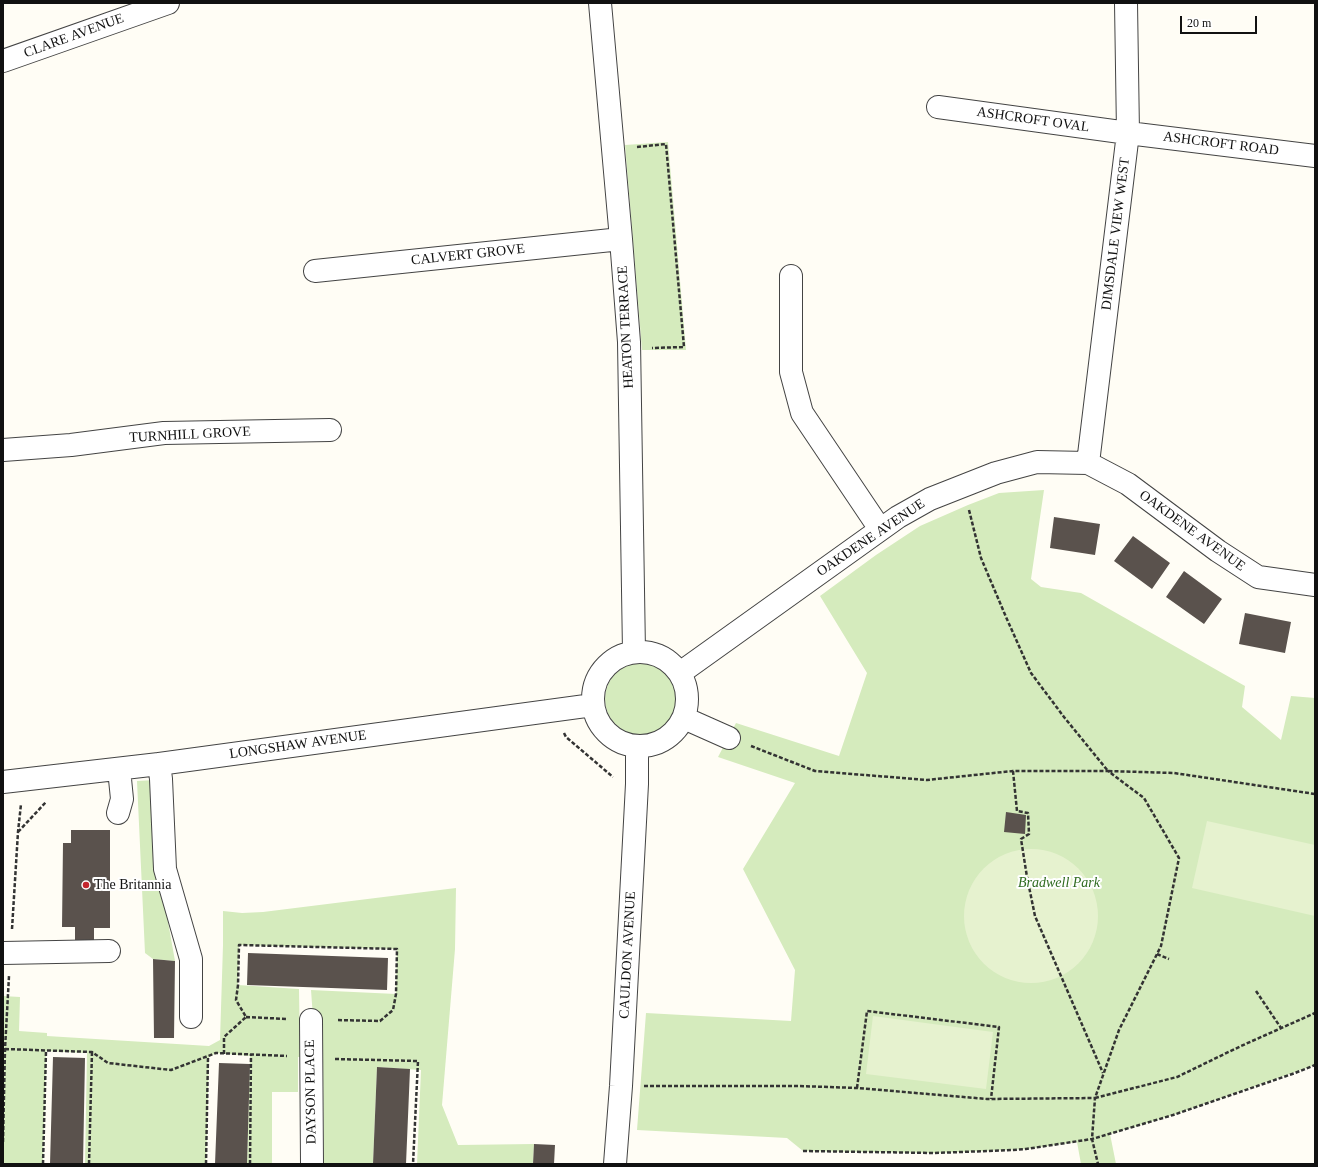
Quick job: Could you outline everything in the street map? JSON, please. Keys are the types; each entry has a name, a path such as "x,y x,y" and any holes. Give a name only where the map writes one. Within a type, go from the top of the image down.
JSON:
{"street":[{"name":"CLARE AVENUE","path":"3,61 168,3"},
{"name":"HEATON TERRACE","path":"600,3 629,342 634,652"},
{"name":"DIMSDALE VIEW WEST","path":"1088,464 1128,133 1126,3"},
{"name":"ASHCROFT OVAL","path":"938,107 1128,133"},
{"name":"ASHCROFT ROAD","path":"1128,133 1315,156"},
{"name":"CALVERT GROVE","path":"315,271 621,238"},
{"path":"791,276 791,372 802,413 880,529"},
{"name":"TURNHILL GROVE","path":"3,450 71,445 164,433 330,430"},
{"name":"OAKDENE AVENUE","path":"680,673 880,529 930,498 960,488 996,473 1037,462 1088,464 1128,484 1218,551 1258,577 1315,585"},
{"path":"634,652 651,652 673,664 680,673 686,688 688,700 684,718 673,734 663,741 648,746 637,746 622,743 612,737 601,726 596,718 593,705 595,683 600,673 611,661 626,653 634,652"},
{"name":"LONGSHAW AVENUE","path":"3,782 159,764 593,705"},
{"path":"684,718 729,738"},
{"name":"CAULDON AVENUE","path":"615,1164 621,1086 637,784 637,746"},
{"path":"159,764 165,869 191,958 191,1017"},
{"path":"118,813 122,799 119,769"},
{"path":"3,953 109,951"},
{"name":"DAYSON PLACE","path":"311,1020 301,1058 312,1164"}],"path":[{"path":"632,147 666,144 684,347 649,348"},
{"path":"960,488 968,505 981,558 1031,673 1064,718 1108,771 1144,798 1179,858 1162,946 1119,1030 1095,1098 1092,1139 1098,1164"},
{"path":"557,710 560,727 566,737 619,782 637,784"},
{"path":"729,738 815,771 927,780 1013,771 1174,773 1315,794"},
{"path":"1013,771 1017,811 1028,813 1029,834 1021,839 1035,916 1103,1074"},
{"path":"18,832 48,800"},
{"path":"224,1054 224,1037 246,1016 311,1020 380,1021 393,1010 396,994 397,948 239,945 236,1000 246,1016"},
{"path":"1157,954 1169,958"},
{"path":"1256,991 1281,1028"},
{"path":"857,1088 867,1011 999,1027 991,1099"},
{"path":"621,1086 800,1086 857,1088 991,1099 1095,1098 1177,1077 1315,1013"},
{"path":"5,1049 92,1052 108,1063 171,1070 216,1053 301,1058 418,1061 413,1164"},
{"path":"43,1164 46,1051"},
{"path":"89,1164 92,1052"},
{"path":"250,1164 251,1054"},
{"path":"206,1164 208,1057"},
{"path":"803,1151 935,1153 1013,1150 1092,1139 1180,1112 1295,1073 1315,1064"}],"green space":[{"path":"668,142 686,350 642,350 625,145"},
{"name":"Bradwell Park","path":"1044,490 1031,579 1041,587 1081,593 1245,686 1242,707 1281,740 1291,696 1315,698 1315,1065 1173,1115 1110,1134 1116,1164 1081,1164 1077,1142 1026,1149 935,1153 803,1151 787,1138 637,1130 646,1013 791,1021 795,970 743,869 795,783 718,757 736,723 839,756 867,673 820,596 876,555 920,526 999,493"},
{"path":"641,663 661,669 671,679 677,699 671,719 661,729 641,735 621,729 611,719 605,699 611,679 621,669"},
{"path":"155,780 160,877 175,961 153,959 145,953 137,781"},
{"path":"1207,821 1315,845 1315,916 1192,888"},
{"path":"1031,849 1057,854 1068,860 1083,874 1093,890 1098,916 1093,942 1087,953 1073,968 1057,978 1031,983 1005,978 994,972 979,958 969,942 964,916 969,890 975,879 989,864 1005,854"},
{"path":"456,888 455,949 442,1105 458,1145 534,1144 533,1164 417,1164 421,1070 377,1067 373,1164 324,1164 323,1060 316,1059 311,990 396,994 397,949 239,945 238,985 299,989 300,1057 298,1057 298,1092 272,1092 272,1164 247,1164 250,1056 216,1053 209,1057 206,1164 85,1164 87,1053 46,1051 43,1164 3,1164 3,996 20,997 19,1031 47,1033 47,1036 209,1046 220,1040 223,911 242,913 263,912"},
{"path":"873,1016 993,1032 986,1089 866,1074"}],"building":[{"path":"1054,517 1100,524 1095,555 1050,548"},
{"path":"1133,536 1170,563 1152,589 1114,561"},
{"path":"1184,571 1222,599 1204,624 1166,597"},
{"path":"1245,613 1291,622 1285,653 1239,644"},
{"path":"1006,812 1026,815 1025,834 1004,832"},
{"name":"The Britannia","path":"71,830 110,830 110,928 94,928 94,940 75,940 75,927 62,927 63,843 71,843"},
{"path":"248,953 388,958 387,990 247,985"},
{"path":"153,959 175,961 174,1038 154,1038"},
{"path":"53,1057 85,1058 83,1164 50,1164"},
{"path":"219,1063 250,1064 247,1164 215,1164"},
{"path":"377,1067 410,1069 406,1164 373,1164"},
{"path":"534,1144 555,1145 554,1164 533,1164"}],"place":[{"name":"The Britannia","path":"86,885"}]}
